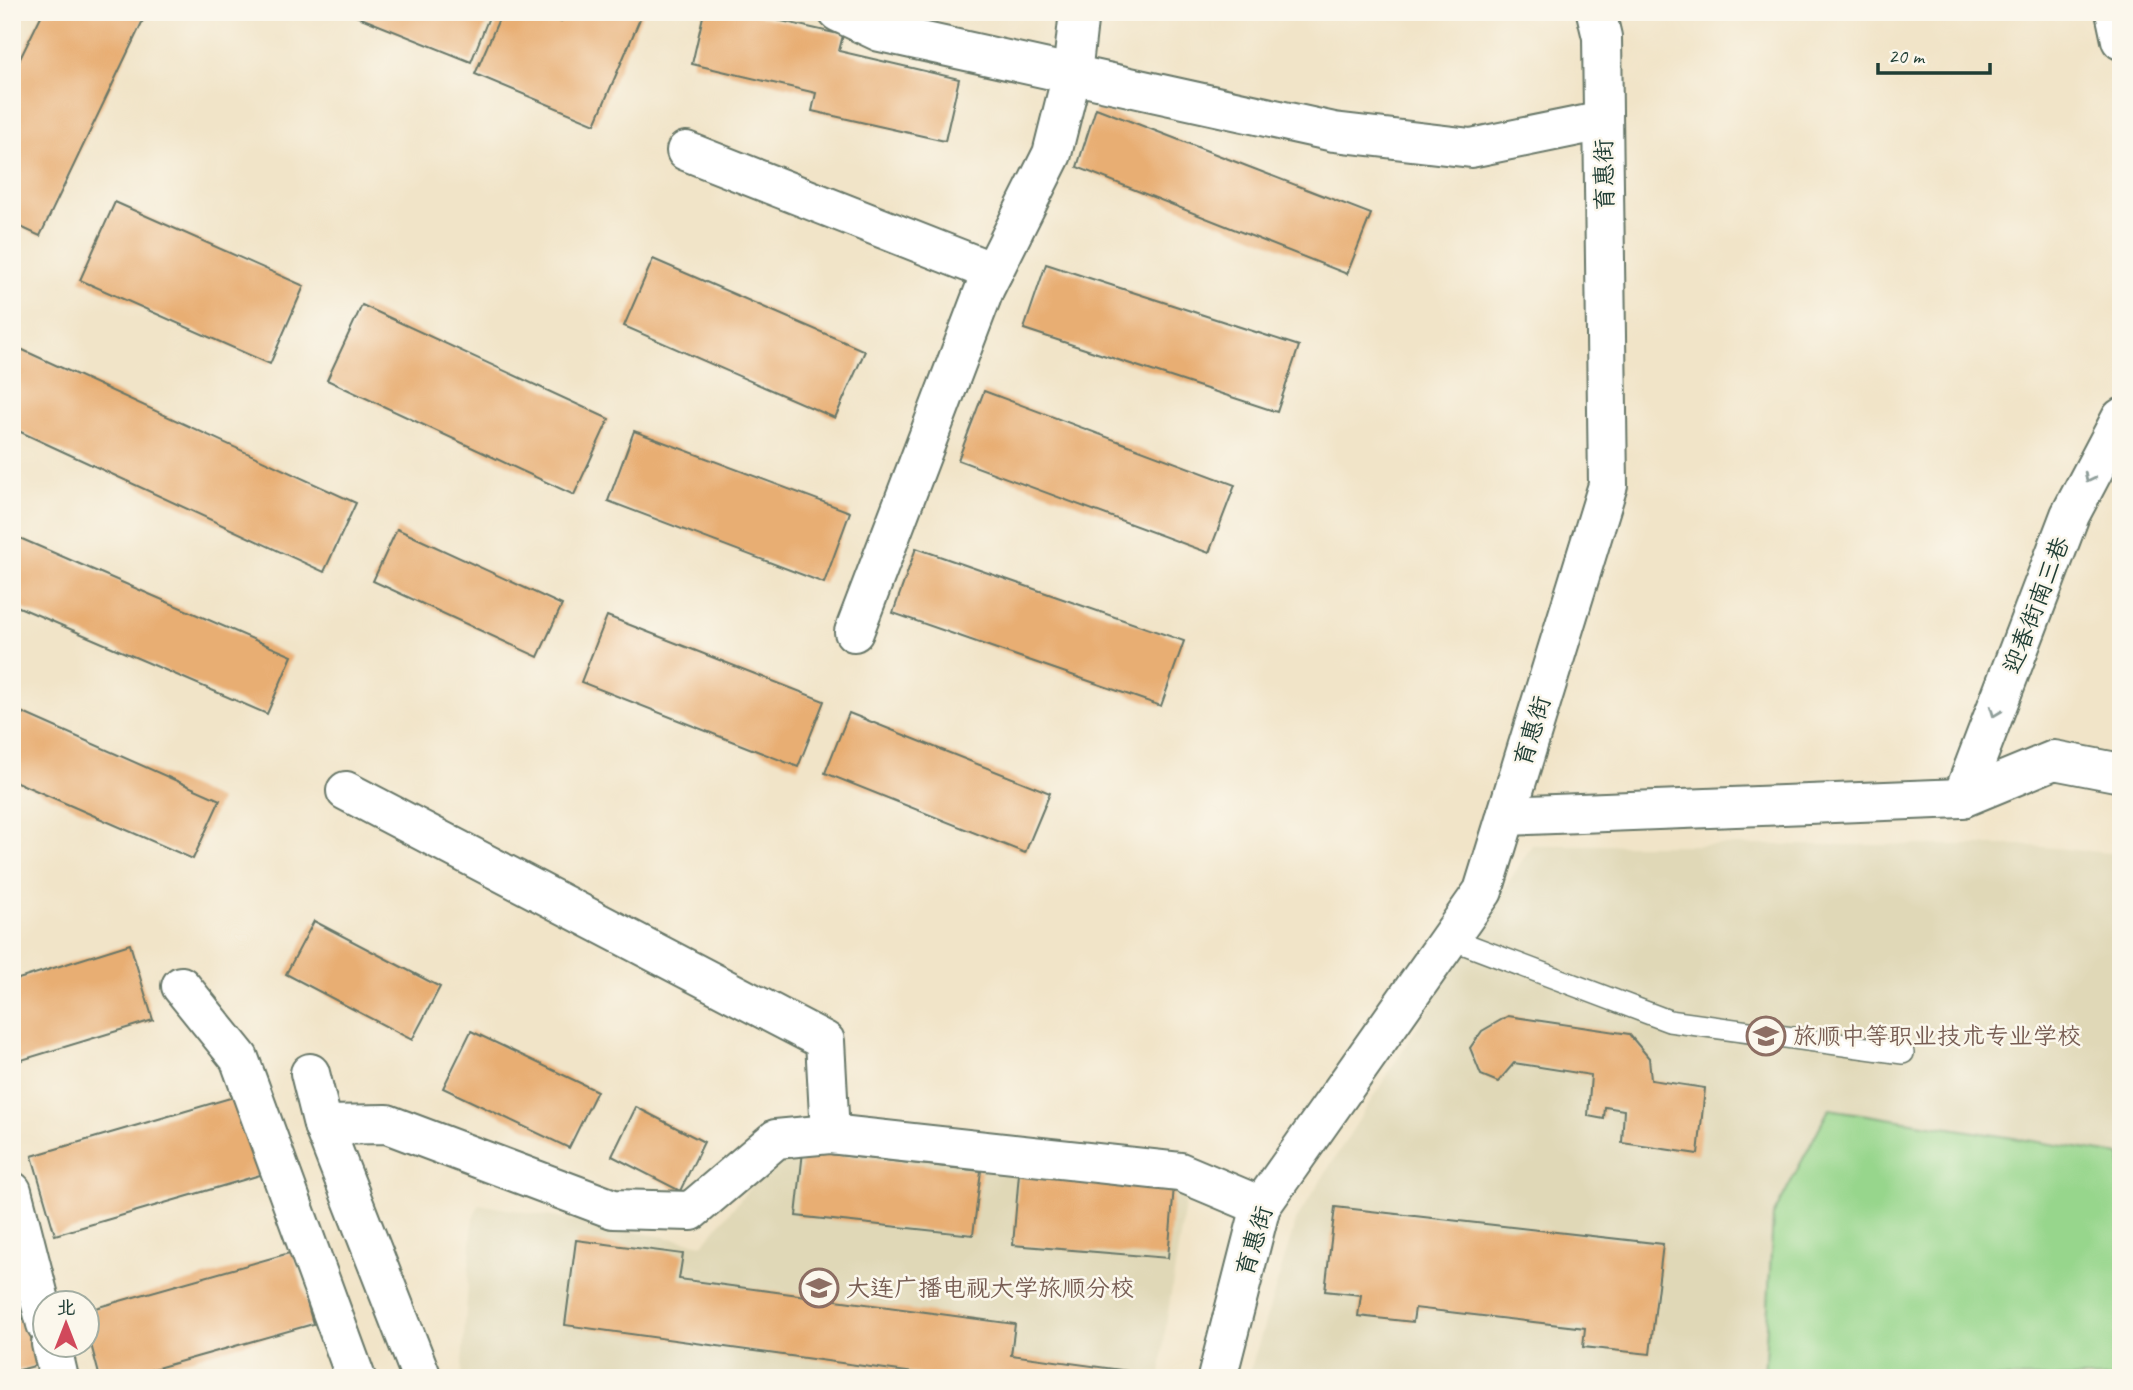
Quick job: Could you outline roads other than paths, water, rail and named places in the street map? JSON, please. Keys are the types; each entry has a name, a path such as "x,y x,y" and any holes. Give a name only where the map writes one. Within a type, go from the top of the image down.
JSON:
{"street":[{"path":"838,12 880,32 1334,132 1471,148 1603,121"},
{"path":"854,632 993,272 1052,154 1072,74 1079,12"},
{"name":"育惠街","path":"1217,1378 1261,1206 1483,891 1608,485 1602,37 1596,12"},
{"path":"2115,12 2121,40"},
{"path":"686,151 993,272"},
{"name":"迎春街南三巷","path":"1962,798 2070,515 2121,418"},
{"path":"1506,816 1962,798 2054,760 2121,773"},
{"path":"346,791 825,1041 830,1134"},
{"path":"181,986 239,1058 356,1378"},
{"path":"310,1073 323,1125 422,1378"},
{"path":"323,1125 387,1124 613,1209 691,1211 776,1139 830,1134 1180,1172 1261,1206"},
{"path":"12,1191 37,1288"},
{"path":"54,1358 59,1378"}],"lane":[{"path":"1449,938 1670,1021 1903,1053"}],"place":[{"name":"旅顺中等职业技术专业学校","path":"1766,1036"},
{"name":"大连广播电视大学旅顺分校","path":"819,1288"}]}
